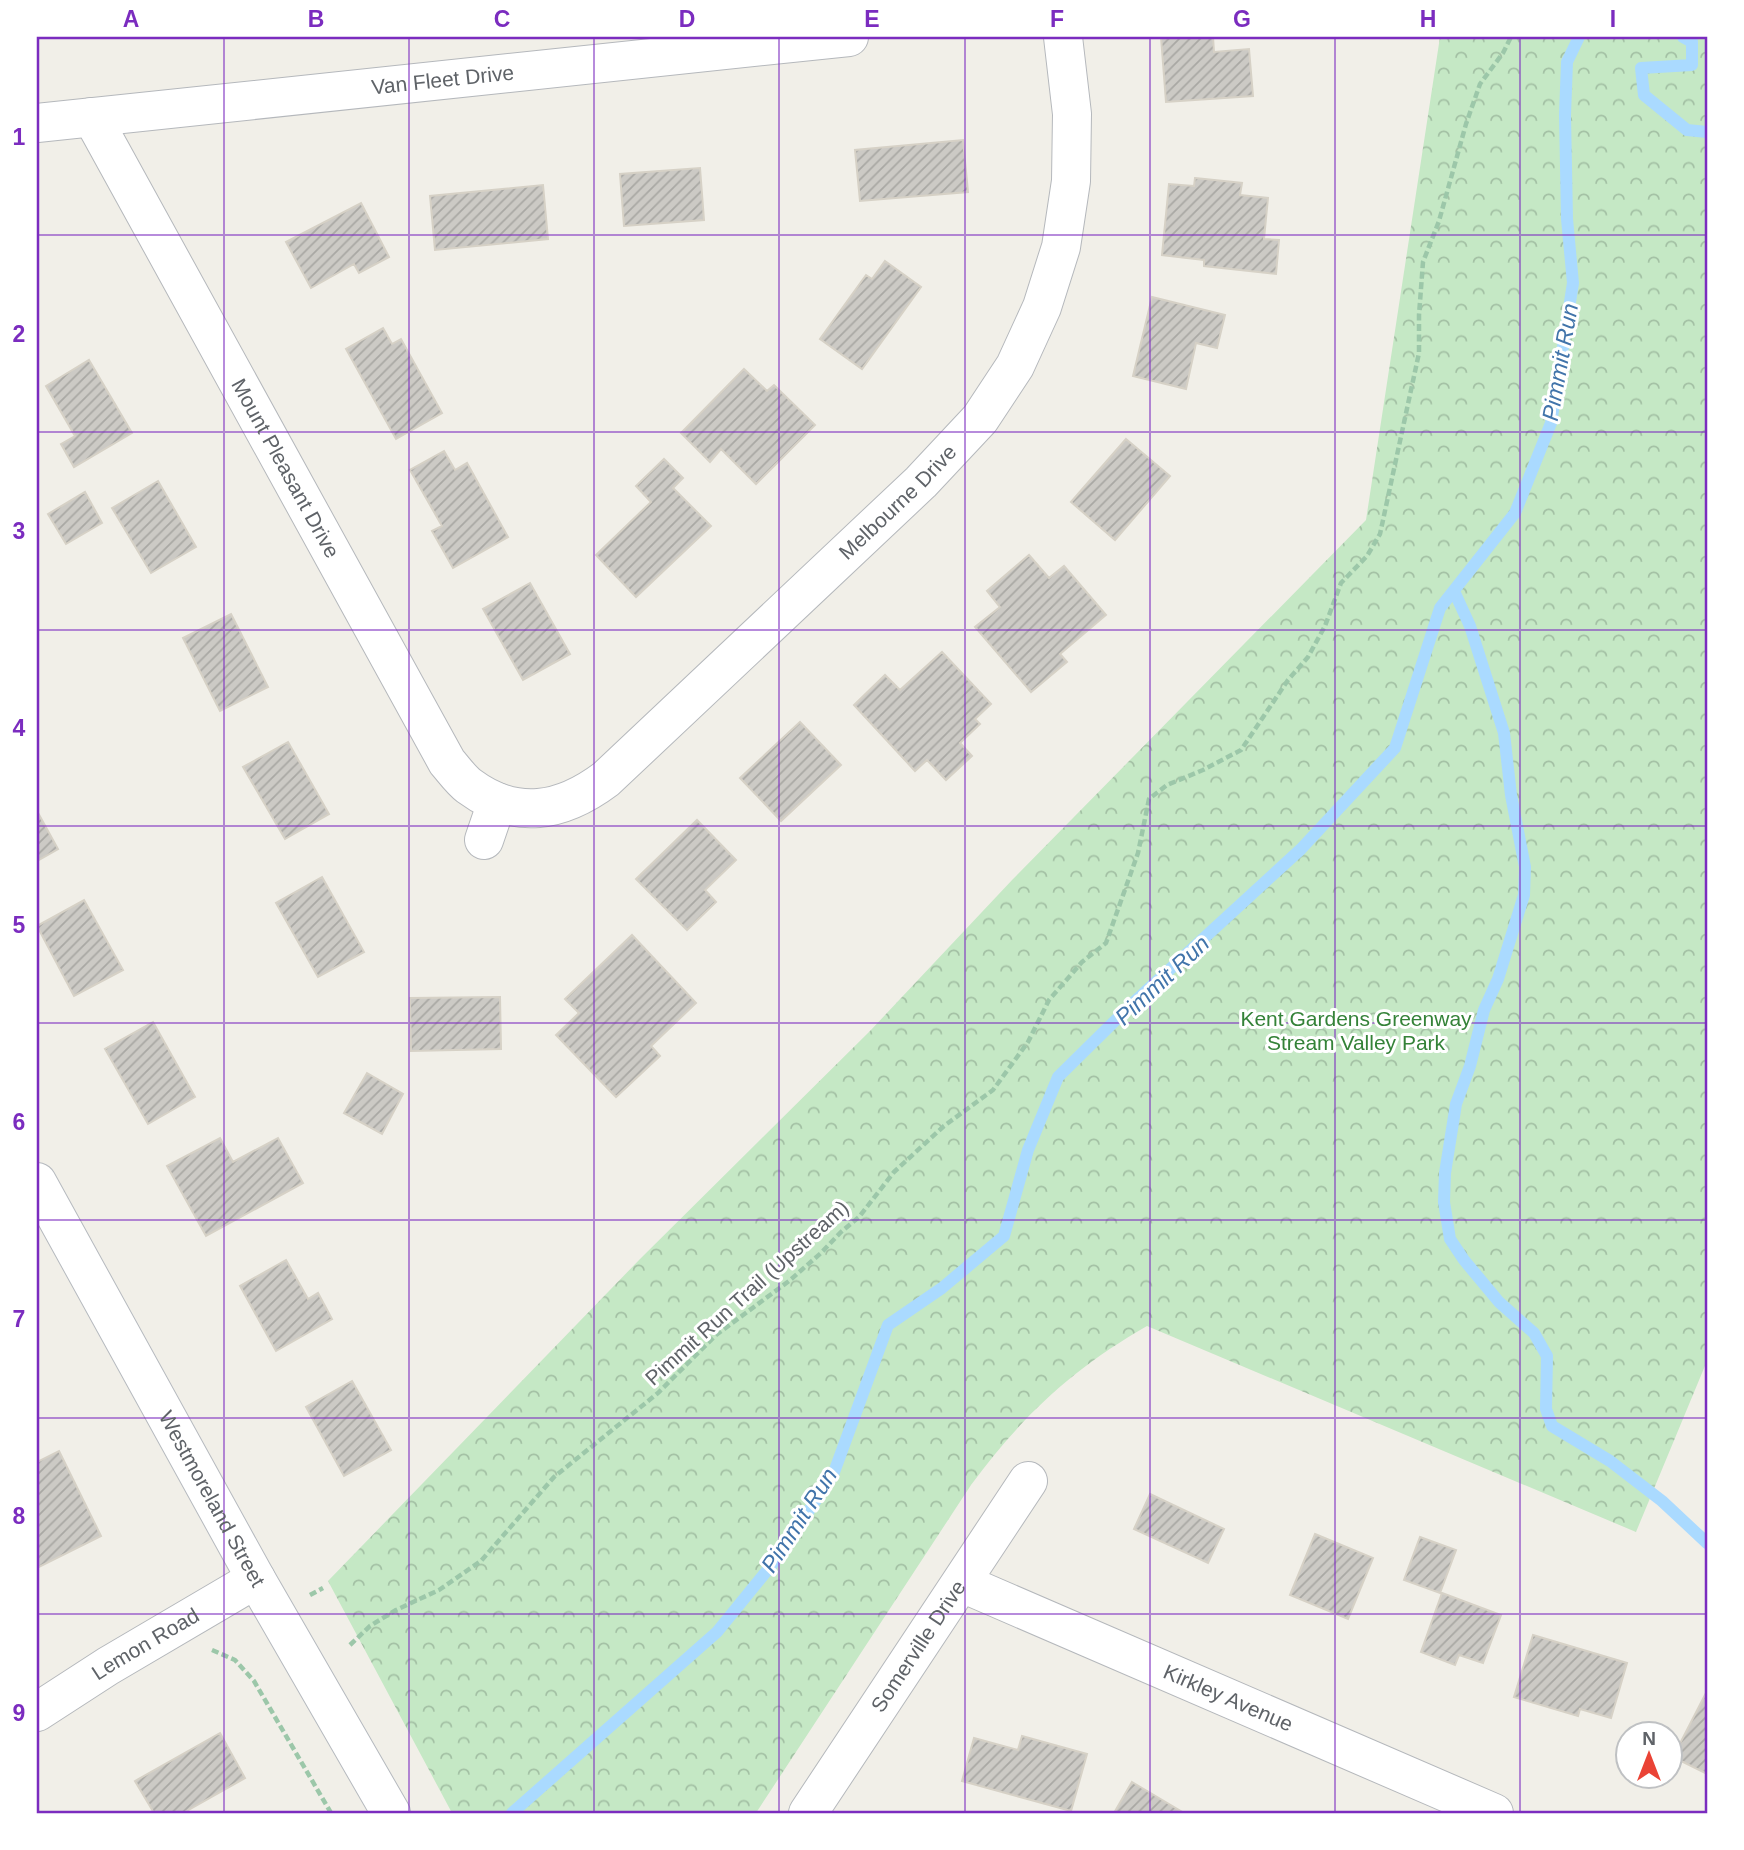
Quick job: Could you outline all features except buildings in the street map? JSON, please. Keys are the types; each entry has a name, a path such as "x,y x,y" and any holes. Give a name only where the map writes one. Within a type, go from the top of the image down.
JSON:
{"street":[{"name":"Van Fleet Drive","path":"37,123 849,37"},
{"name":"Melbourne Drive","path":"497,802 527,809 558,806 585,795 606,779 921,482 980,419 1015,366 1042,307 1061,247 1071,181 1072,128 1063,37"},
{"name":"Mount Pleasant Drive","path":"92,117 447,762 468,785 497,802"},
{"path":"484,840 497,802"},
{"name":"Westmoreland Street","path":"37,1182 256,1579 391,1813"},
{"name":"Somerville Drive","path":"808,1813 1028,1481"},
{"name":"Lemon Road","path":"37,1712 108,1666 256,1579"},
{"name":"Kirkley Avenue","path":"962,1583 1494,1813"}],"path":[{"name":"Pimmit Run Trail (Upstream)","path":"350,1645 370,1626 396,1610 439,1590 481,1561 554,1476 658,1393 716,1335 789,1281 821,1253 859,1217 894,1172 944,1126 993,1090 1018,1059 1049,1000 1082,962 1106,943 1138,853 1149,799 1167,785 1241,750 1288,680 1308,657 1325,626 1341,583 1367,556 1380,534 1419,353 1423,262 1439,221 1480,84 1503,53 1511,37"},
{"path":"211,1650 235,1660 254,1681 331,1813"}],"green space":[{"name":"Kent Gardens Greenway Stream Valley Park","path":"1440,37 1707,37 1707,1361 1636,1532 1147,1326 1072,1377 1029,1416 990,1460 756,1813 452,1813 328,1581 640,1259 870,1031 1013,879 1366,520"}],"waterway":[{"name":"Pimmit Run","path":"512,1813 717,1632 774,1562 833,1475 888,1325 942,1288 1004,1236 1028,1150 1058,1077 1132,1004 1301,849 1395,748 1440,608 1515,513 1551,423 1573,283 1567,219 1565,115 1567,62 1579,37"},
{"path":"1683,37 1692,42 1692,65 1641,68 1644,95 1687,130 1707,132"},
{"path":"1454,591 1470,626 1504,733 1511,795 1525,867 1524,895 1498,979 1484,1010 1470,1066 1456,1104 1445,1173 1444,1202 1450,1239 1499,1302 1534,1333 1547,1356 1546,1409 1552,1426 1610,1461 1662,1501 1707,1543"}]}
